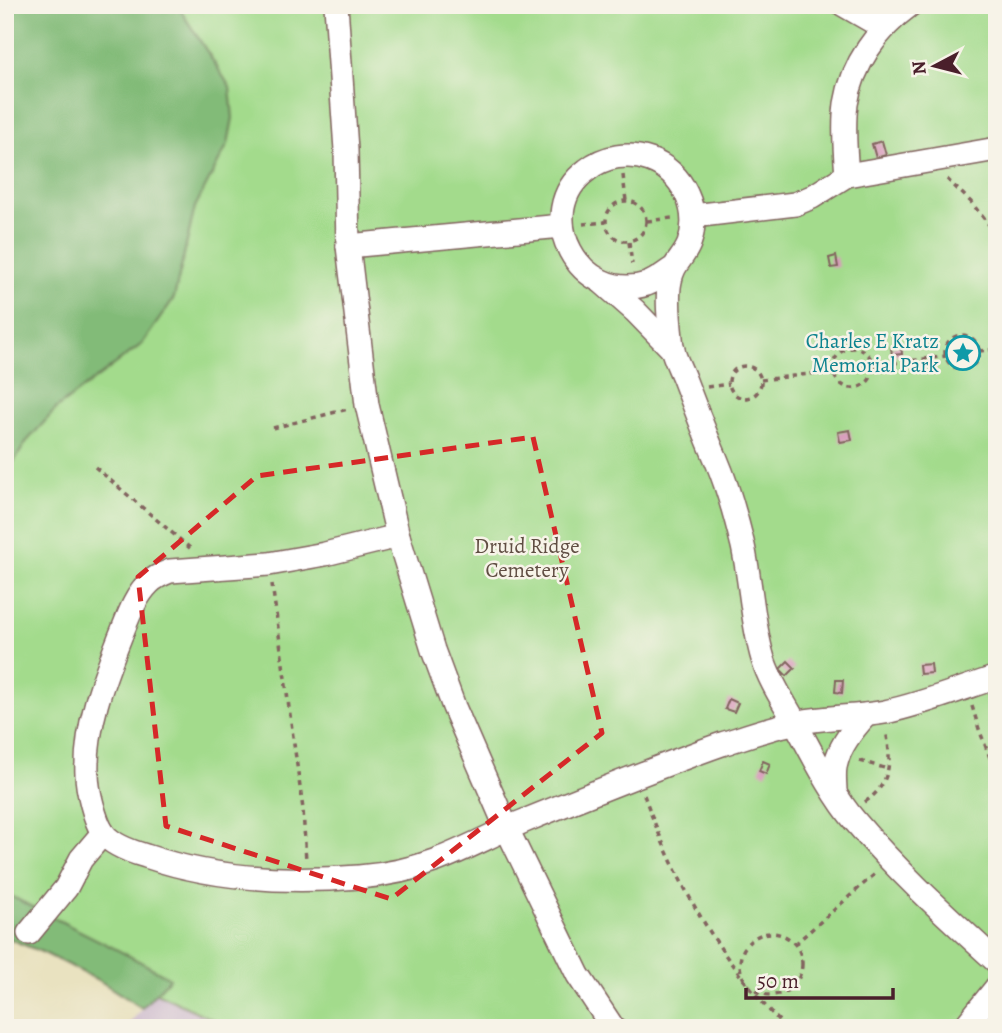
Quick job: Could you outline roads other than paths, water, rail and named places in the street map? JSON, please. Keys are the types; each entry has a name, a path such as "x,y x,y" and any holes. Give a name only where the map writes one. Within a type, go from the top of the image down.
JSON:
{"lane":[{"path":"336,5 346,150 348,246 367,404 398,536 433,650 454,707 507,829 579,975 613,1028"},
{"path":"845,5 884,28"},
{"path":"847,175 845,125 848,92 869,47 884,28 910,5"},
{"path":"693,216 795,204 812,197 847,175 997,149"},
{"path":"601,281 635,286 656,280 673,269 688,246 693,216 688,197 671,172 649,159 627,156 609,158 582,174 570,189 562,214 562,226 571,254 588,274 601,281 635,311 673,350"},
{"path":"348,246 562,226"},
{"path":"673,269 669,285 673,350 734,512 769,676 819,768 848,812 891,860 997,962"},
{"path":"398,536 325,554 269,564 170,572 158,575 150,582 132,608 96,705 87,774 90,799 103,833 130,851 177,867 220,874 306,879 360,877 408,869 437,860 637,774 726,743 795,722 873,714 914,704 997,677"},
{"path":"835,792 835,765 839,754 856,726 873,714"},
{"path":"29,933 65,888 81,859 103,833"},
{"path":"964,1028 997,987"}],"place":[{"name":"Charles E Kratz Memorial Park","path":"963,353"}],"park label":[{"name":"Druid Ridge Cemetery","path":"527,558"}]}
